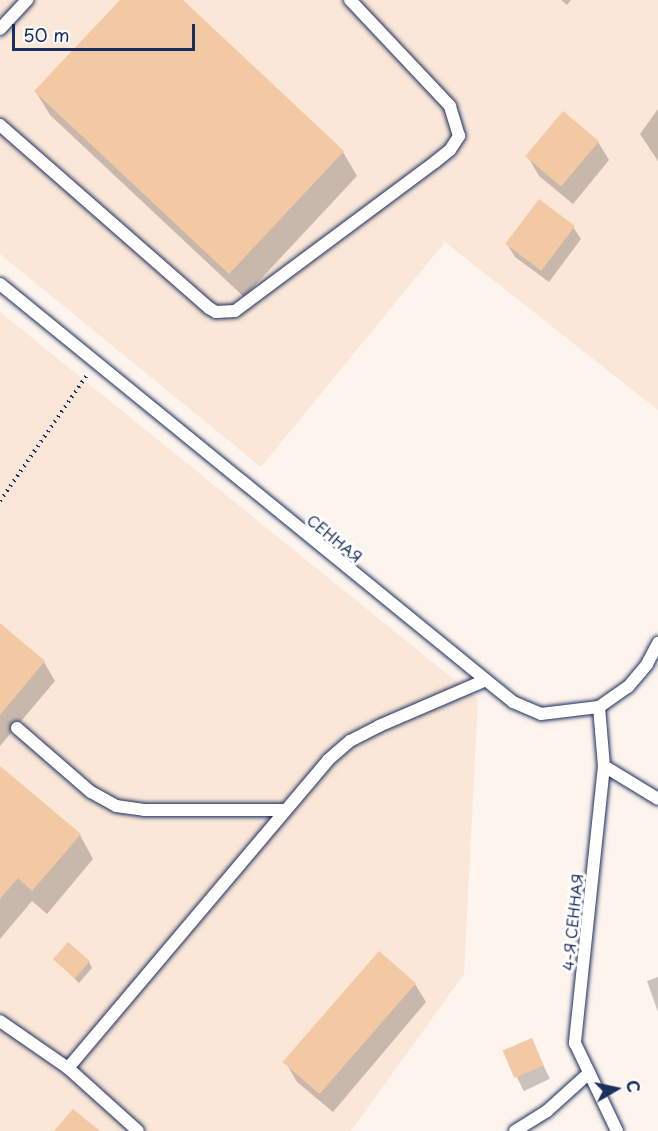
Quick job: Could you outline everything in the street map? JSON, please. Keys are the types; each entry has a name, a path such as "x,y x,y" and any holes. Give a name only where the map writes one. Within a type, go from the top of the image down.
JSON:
{"lane":[{"path":"0,29 27,0"},
{"path":"0,125 209,308 227,314 235,311 435,162 459,136 450,106 350,0"},
{"name":"СЕННАЯ","path":"0,284 513,702 541,714 598,707 628,687 658,644"},
{"path":"68,1068 284,810 350,741 486,680"},
{"name":"4-Я СЕННАЯ","path":"598,707 604,766 575,1043 616,1131"},
{"path":"17,728 91,792 116,806 144,810 284,810"},
{"path":"604,766 658,799"},
{"path":"0,1022 68,1068 138,1131"},
{"path":"515,1131 548,1111 589,1073"}],"path":[{"path":"0,501 96,362"}],"shaded area":[{"path":"0,0 658,0 658,410 445,242 261,467 0,254"},
{"path":"0,312 478,699 464,974 351,1131 0,1131"}],"building":[{"path":"120,0 183,0 344,151 229,274 34,91"},
{"path":"563,111 599,141 561,186 525,156"},
{"path":"539,199 575,226 541,271 505,244"},
{"path":"0,623 45,661 0,715"},
{"path":"0,766 81,834 32,891 18,878 0,899"},
{"path":"68,942 90,961 75,978 53,959"},
{"path":"379,951 416,983 320,1094 283,1062"},
{"path":"532,1038 544,1066 514,1078 503,1051"},
{"path":"73,1109 100,1131 54,1131"}]}
